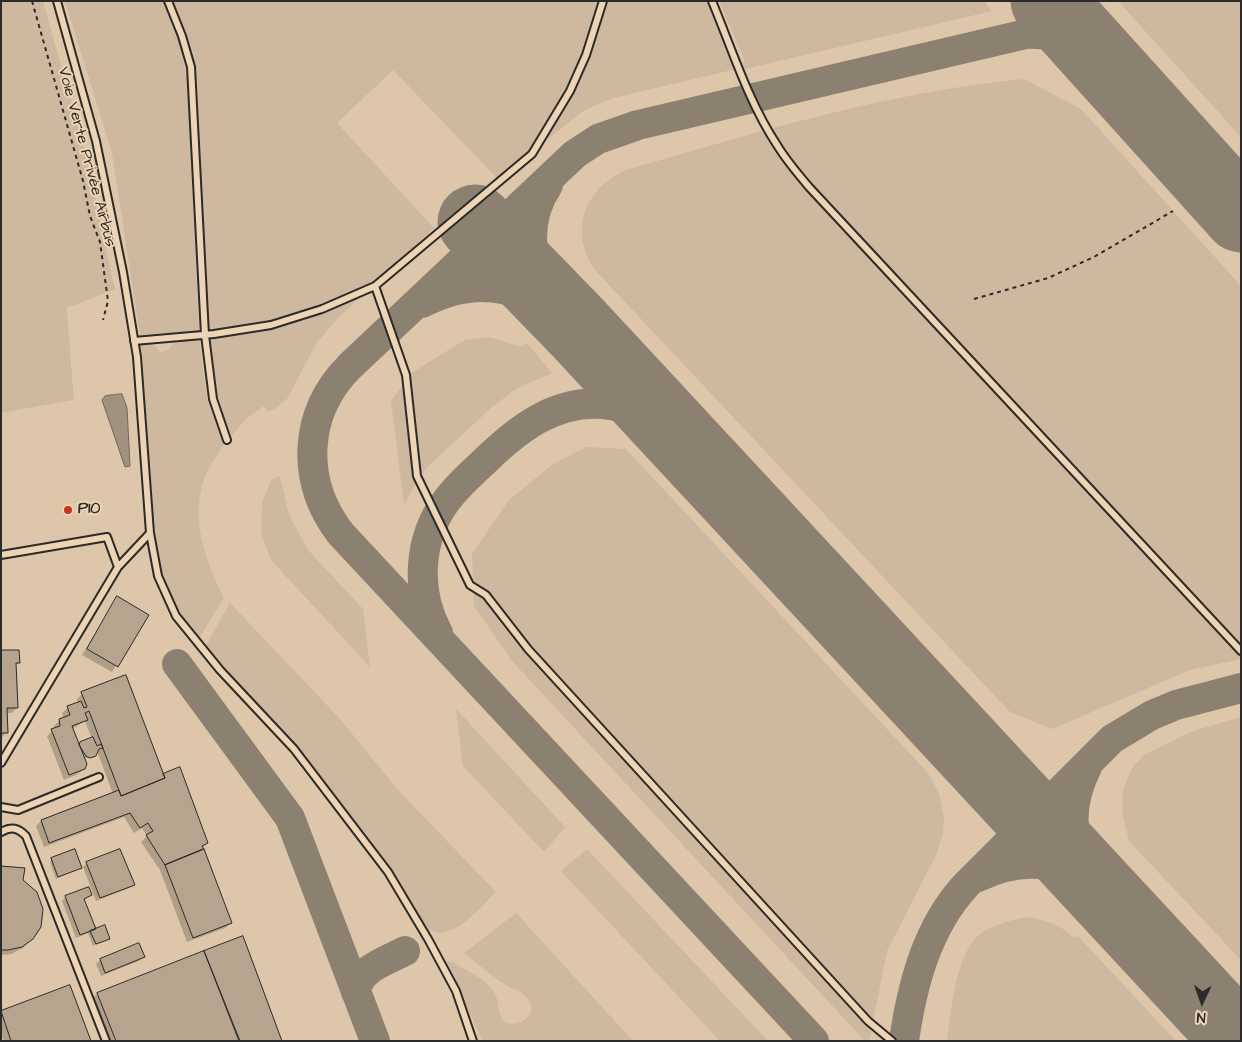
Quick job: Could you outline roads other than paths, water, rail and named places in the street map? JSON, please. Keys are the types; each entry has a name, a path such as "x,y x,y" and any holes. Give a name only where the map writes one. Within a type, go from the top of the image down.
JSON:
{"lane":[{"path":"57,1 102,169 134,340 150,533 158,576 176,616 220,670 294,749 388,872 428,939 456,992 473,1041"},
{"path":"168,1 192,67 204,335 213,399 228,440"},
{"path":"134,340 204,335 271,325 322,309 375,286 532,154 570,91 586,55 603,1"},
{"path":"712,1 752,98 768,129 776,144 809,188 1241,651"},
{"path":"375,286 406,375 417,476 470,585 486,595 528,649 868,1021 892,1041"},
{"path":"1,763 118,567 150,533"},
{"path":"1,556 106,537 118,567"},
{"path":"1,808 18,810 99,777"},
{"path":"1,832 9,828 19,829 26,836 106,1041"}],"place":[{"name":"P10","path":"68,510"}]}
